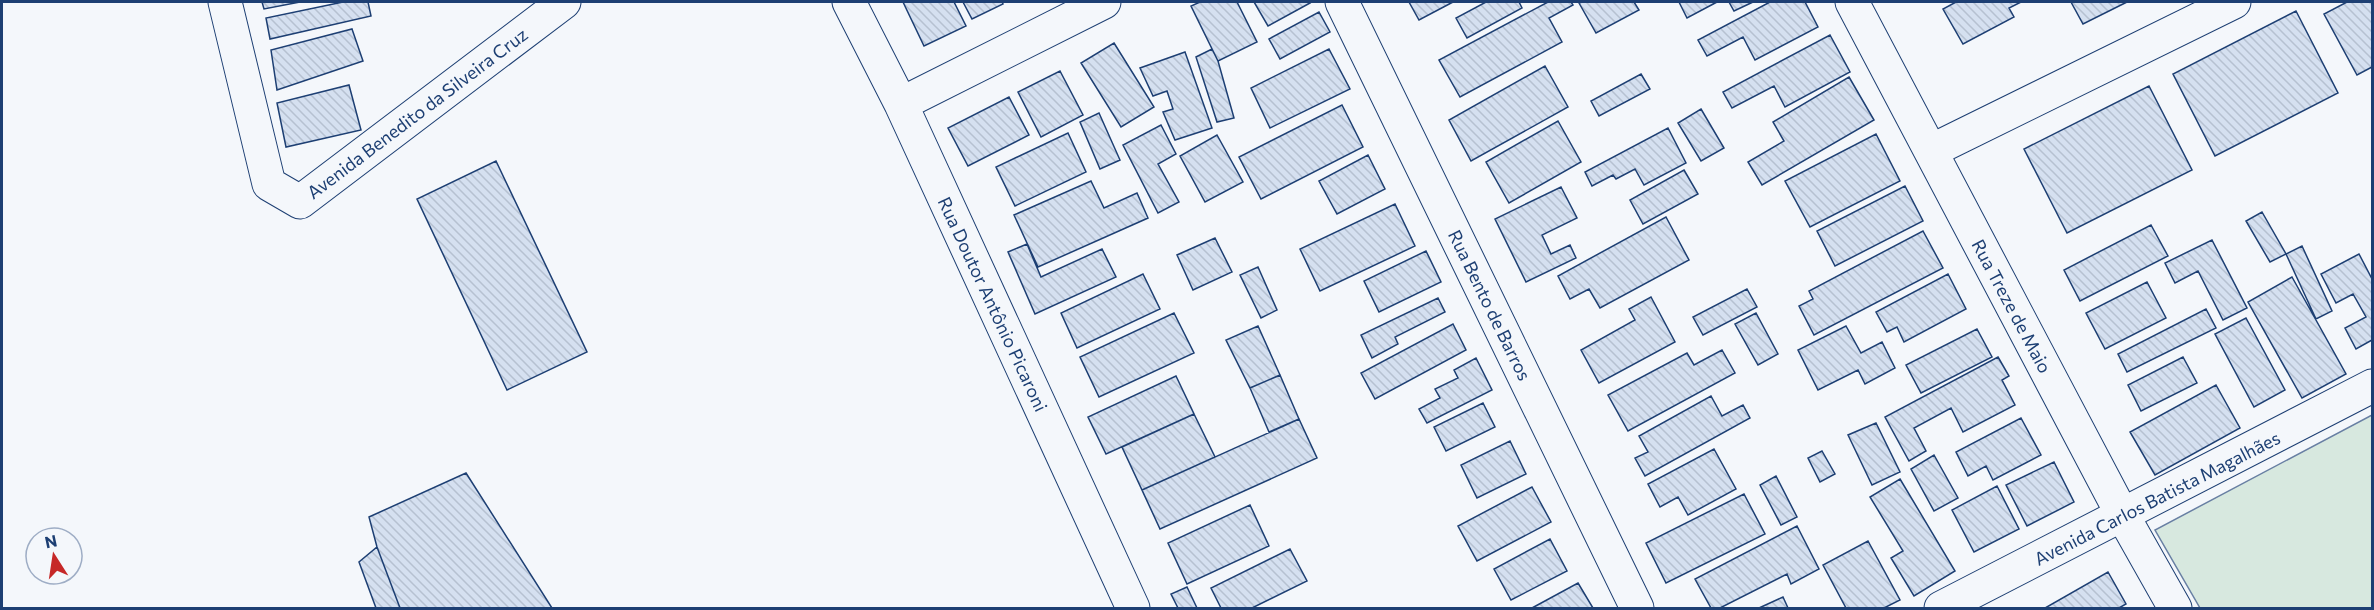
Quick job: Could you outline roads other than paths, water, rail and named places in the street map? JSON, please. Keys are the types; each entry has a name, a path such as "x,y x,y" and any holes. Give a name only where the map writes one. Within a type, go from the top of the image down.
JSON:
{"street":[{"name":"Avenida Benedito da Silveira Cruz","path":"225,2 269,184 300,202 564,2"},
{"name":"Rua Doutor Antônio Picaroni","path":"849,2 901,104 1133,609"},
{"path":"901,104 1104,2"},
{"name":"Rua Bento de Barros","path":"1342,2 1637,609"},
{"name":"Rua Treze de Maio","path":"1852,2 2123,516 2175,609"},
{"path":"1931,151 2234,2"},
{"name":"Avenida Carlos Batista Magalhães","path":"1941,609 2373,386"}]}
